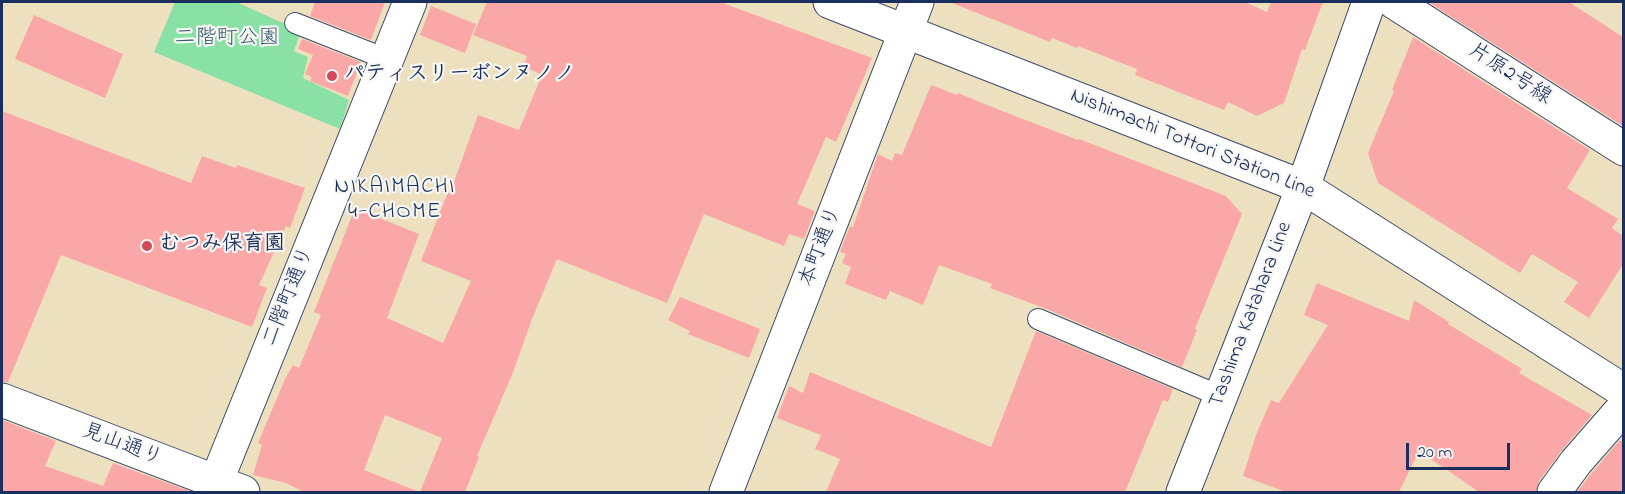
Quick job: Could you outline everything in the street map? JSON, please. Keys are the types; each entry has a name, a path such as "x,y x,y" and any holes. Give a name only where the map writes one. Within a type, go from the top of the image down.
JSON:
{"street":[{"name":"二階町通り","path":"224,489 386,59 410,2"},
{"name":"Nishimachi Tottori Station Line","path":"830,2 912,16 1303,187 1623,391"},
{"name":"Tashima Katahara Line","path":"1183,492 1303,187 1370,2"},
{"name":"片原2号線","path":"1394,2 1623,148"},
{"name":"本町通り","path":"726,492 912,16"},
{"name":"見山通り","path":"2,400 224,489"},
{"path":"1554,492 1576,462 1623,407"}],"lane":[{"path":"296,23 386,59"},
{"path":"1038,319 1220,396"}],"green space":[{"name":"二階町公園","path":"175,2 236,2 301,31 294,51 308,57 303,78 349,100 340,129 154,52"}],"building":[{"path":"315,2 385,2 371,40 310,16"},
{"path":"487,2 720,2 872,58 836,142 826,137 797,204 815,211 804,239 789,234 784,246 704,214 667,303 557,259 512,375 477,456 479,457 465,492 420,492 442,438 385,415 364,470 417,492 304,492 286,483 253,475 262,445 258,443 285,379 293,365 299,368 321,315 314,312 355,208 419,234 387,318 443,343 471,281 421,261 448,192 450,193 478,115 519,130 542,75 523,66 527,56 473,35"},
{"path":"952,2 1245,2 1267,12 1271,2 1323,2 1305,50 1302,49 1284,103 1257,116 1228,102 1224,110 1135,75 1137,69 1078,46 1077,48 1052,38 1050,42"},
{"path":"1428,2 1569,2 1623,37 1623,126"},
{"path":"431,6 476,24 465,53 420,35"},
{"path":"34,15 123,54 105,98 15,59"},
{"path":"1413,37 1590,150 1567,188 1618,219 1612,228 1623,236 1623,264 1589,318 1564,302 1578,282 1532,254 1520,273 1378,183 1368,153 1394,91 1392,90"},
{"path":"302,39 361,62 348,96 310,81 312,77 305,74 313,55 298,49"},
{"path":"931,85 957,95 958,93 1226,196 1242,214 1182,367 1044,308 990,288 992,284 939,265 923,305 890,291 886,300 845,284 851,267 842,263 846,254 840,252 850,226 853,227 878,154 892,161 895,153 902,155"},
{"path":"2,111 191,183 202,156 305,188 290,228 286,226 259,285 267,288 252,327 61,255 8,382 2,382"},
{"path":"1317,283 1409,321 1414,300 1449,322 1448,324 1522,369 1519,373 1592,415 1539,481 1536,492 1479,492 1419,451 1399,492 1286,492 1243,476 1256,435 1271,400 1279,403 1328,325 1304,315"},
{"path":"680,297 760,329 749,358 688,334 690,331 668,320"},
{"path":"1036,331 1173,389 1168,402 1163,400 1125,492 826,492 840,459 815,449 821,435 777,418 789,386 803,393 810,372 991,447"},
{"path":"2,420 56,441 45,466 103,486 113,463 192,492 2,492"},
{"path":"1620,440 1623,443 1623,492 1577,492 1591,474"}],"place":[{"name":"パティスリーボンヌノノ","path":"332,76"},
{"name":"むつみ保育園","path":"147,246"}],"district":[{"name":"NIKAIMACHI 4-CHOME","path":"395,200"}]}
